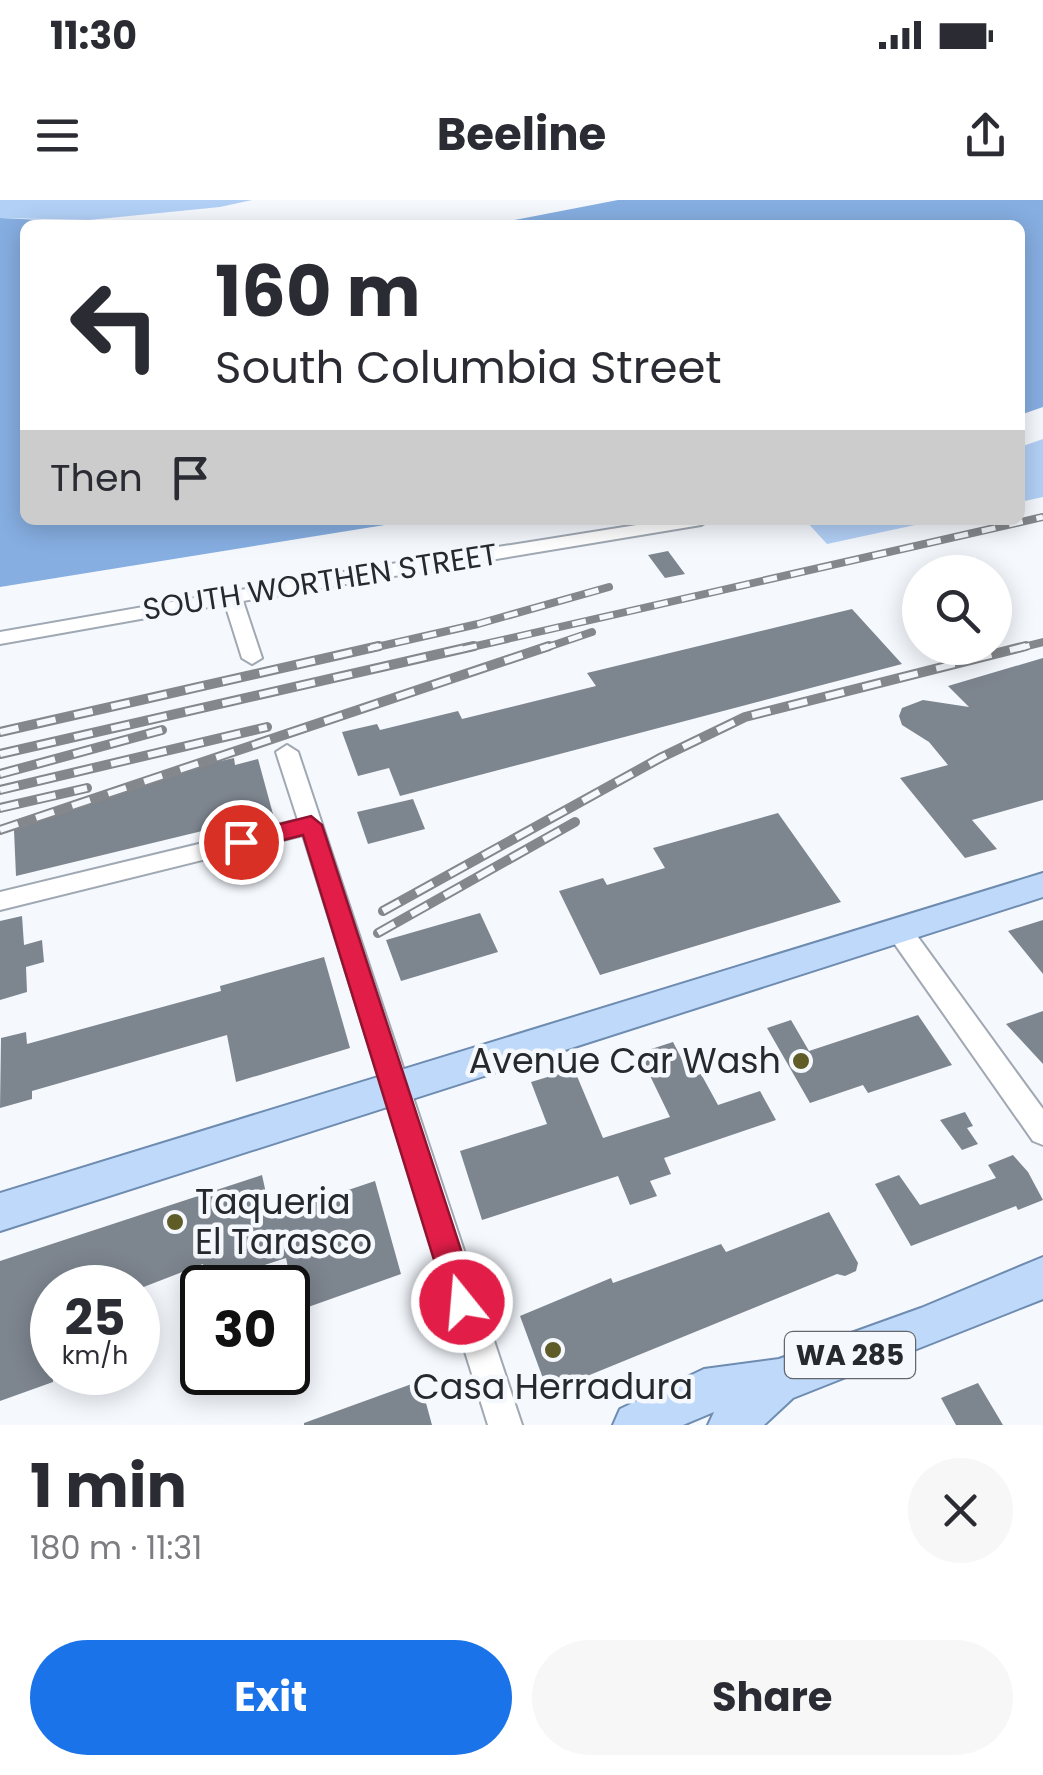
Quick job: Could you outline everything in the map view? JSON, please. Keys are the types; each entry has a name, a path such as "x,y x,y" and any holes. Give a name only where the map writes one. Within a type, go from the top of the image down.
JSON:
{"main road":[{"path":"0,1212 1043,885"},
{"name":"WA 285","path":"636,1425 704,1391 779,1381 922,1330 1043,1278"},
{"name":"WA 285","path":"731,1425 779,1381"}],"street":[{"name":"SOUTH WORTHEN STREET","path":"0,638 669,525"},
{"path":"232,596 252,658"},
{"path":"286,752 505,1425"},
{"path":"0,901 311,825"},
{"path":"898,929 1043,1132"}],"shaded area":[{"path":"0,200 252,200 220,207 89,220 0,218"},
{"path":"618,200 1043,200 1043,407 1025,413 1025,220 515,220"},
{"path":"0,218 43,220 20,220 20,525 385,525 0,587"},
{"path":"1043,439 1043,497 1025,501 1025,445"},
{"path":"810,525 915,525 827,544"}],"building":[{"path":"668,551 685,574 665,578 648,555"},
{"path":"852,609 902,664 400,796 389,768 358,776 342,732 377,724 380,730 458,711 462,719 596,686 587,673"},
{"path":"1043,658 1043,800 972,820 997,849 965,858 900,778 948,765 929,742 902,725 902,708 923,700 969,707 948,686"},
{"path":"234,758 235,765 258,759 273,814 16,876 14,830"},
{"path":"413,799 425,829 368,844 357,812"},
{"path":"778,813 841,902 600,975 559,891 603,878 607,885 665,868 653,848"},
{"path":"480,913 498,952 401,981 386,940"},
{"path":"22,916 24,945 42,940 44,962 26,967 27,992 0,1000 0,921"},
{"path":"1043,920 1043,974 1008,931"},
{"path":"324,957 350,1048 236,1082 227,1035 32,1091 32,1099 0,1108 1,1038 26,1032 27,1044 221,991 220,986"},
{"path":"1043,1011 1043,1064 1006,1024"},
{"path":"918,1015 952,1065 868,1093 863,1085 810,1103 767,1028 791,1020 809,1051"},
{"path":"673,1042 691,1077 701,1074 718,1105 760,1091 776,1120 664,1158 671,1174 650,1181 657,1196 630,1205 618,1176 482,1220 460,1151 547,1124 531,1082 574,1069 603,1138 670,1117 639,1053"},
{"path":"965,1112 973,1126 967,1128 978,1144 962,1150 940,1120"},
{"path":"1013,1155 1028,1172 1043,1200 1018,1210 1016,1206 911,1246 875,1184 899,1175 920,1205 996,1178 988,1165"},
{"path":"262,1175 271,1216 375,1181 401,1274 310,1306 310,1265 287,1265 286,1258 264,1265 180,1265 180,1273 160,1281 160,1265 30,1265 30,1390 0,1401 0,1261"},
{"path":"829,1212 858,1263 856,1271 845,1276 837,1274 548,1392 520,1316 611,1278 613,1283 721,1244 726,1252"},
{"path":"420,1381 432,1425 304,1425 304,1423"},
{"path":"978,1383 1003,1425 956,1425 941,1398"}],"railway":[{"path":"1025,521 1043,517"},
{"path":"463,649 1008,525"},
{"path":"368,649 478,624 609,587"},
{"path":"542,649 592,632"},
{"path":"1016,649 1043,642"},
{"path":"0,732 379,646"},
{"path":"0,754 474,646"},
{"path":"0,830 549,646"},
{"path":"383,911 662,757 745,717 1026,646"},
{"path":"0,790 267,727"},
{"path":"0,774 162,730"},
{"path":"0,808 87,788"},
{"path":"378,933 575,822"}],"place":[{"name":"Avenue Car Wash","path":"801,1061"},
{"name":"Taqueria El Tarasco","path":"175,1222"},
{"name":"Casa Herradura","path":"553,1350"}],"route":[{"path":"241,842 311,825 462,1302"}]}
